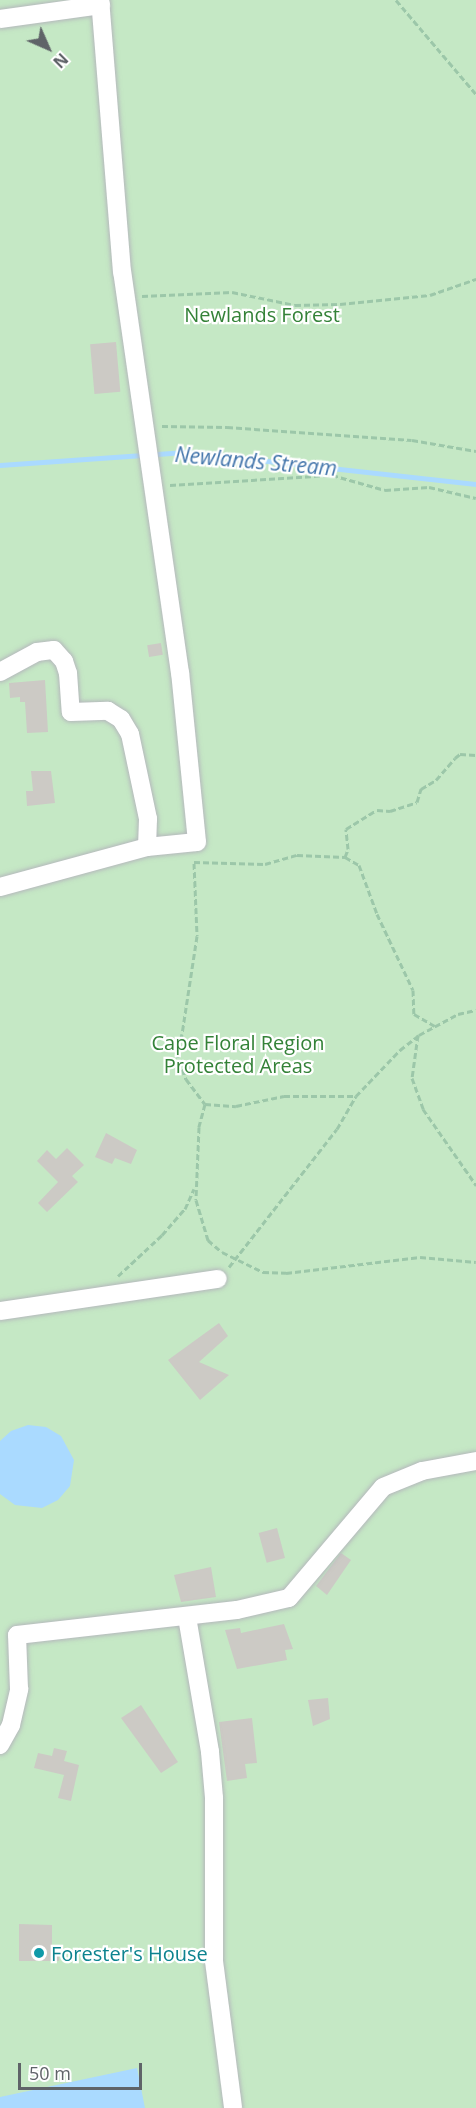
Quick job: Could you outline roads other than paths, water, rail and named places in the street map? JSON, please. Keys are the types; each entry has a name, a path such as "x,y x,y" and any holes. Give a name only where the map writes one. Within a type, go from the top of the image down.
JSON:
{"street":[{"path":"0,19 101,2 126,296 180,673 197,842 147,847 0,887"},
{"path":"0,672 37,652 54,650 68,673 71,712 108,711 121,718 130,734 144,798 147,847"},
{"path":"0,1311 218,1279"},
{"path":"0,1745 11,1725 20,1689 9,1636 187,1617 269,1605 290,1598 383,1487 422,1471 476,1461"},
{"path":"187,1617 210,1752 214,1798 214,1962 233,2108"}],"water":[{"path":"28,1425 46,1427 61,1436 74,1460 70,1486 58,1500 42,1508 15,1505 0,1494 0,1441 11,1431"},
{"path":"137,2068 145,2108 0,2108 0,2097"}],"waterway":[{"name":"Newlands Stream","path":"0,465 186,452 476,484"}],"place":[{"name":"Forester's House","path":"39,1953"}],"park label":[{"name":"Newlands Forest","path":"262,314"},
{"name":"Cape Floral Region Protected Areas","path":"238,1054"}]}
